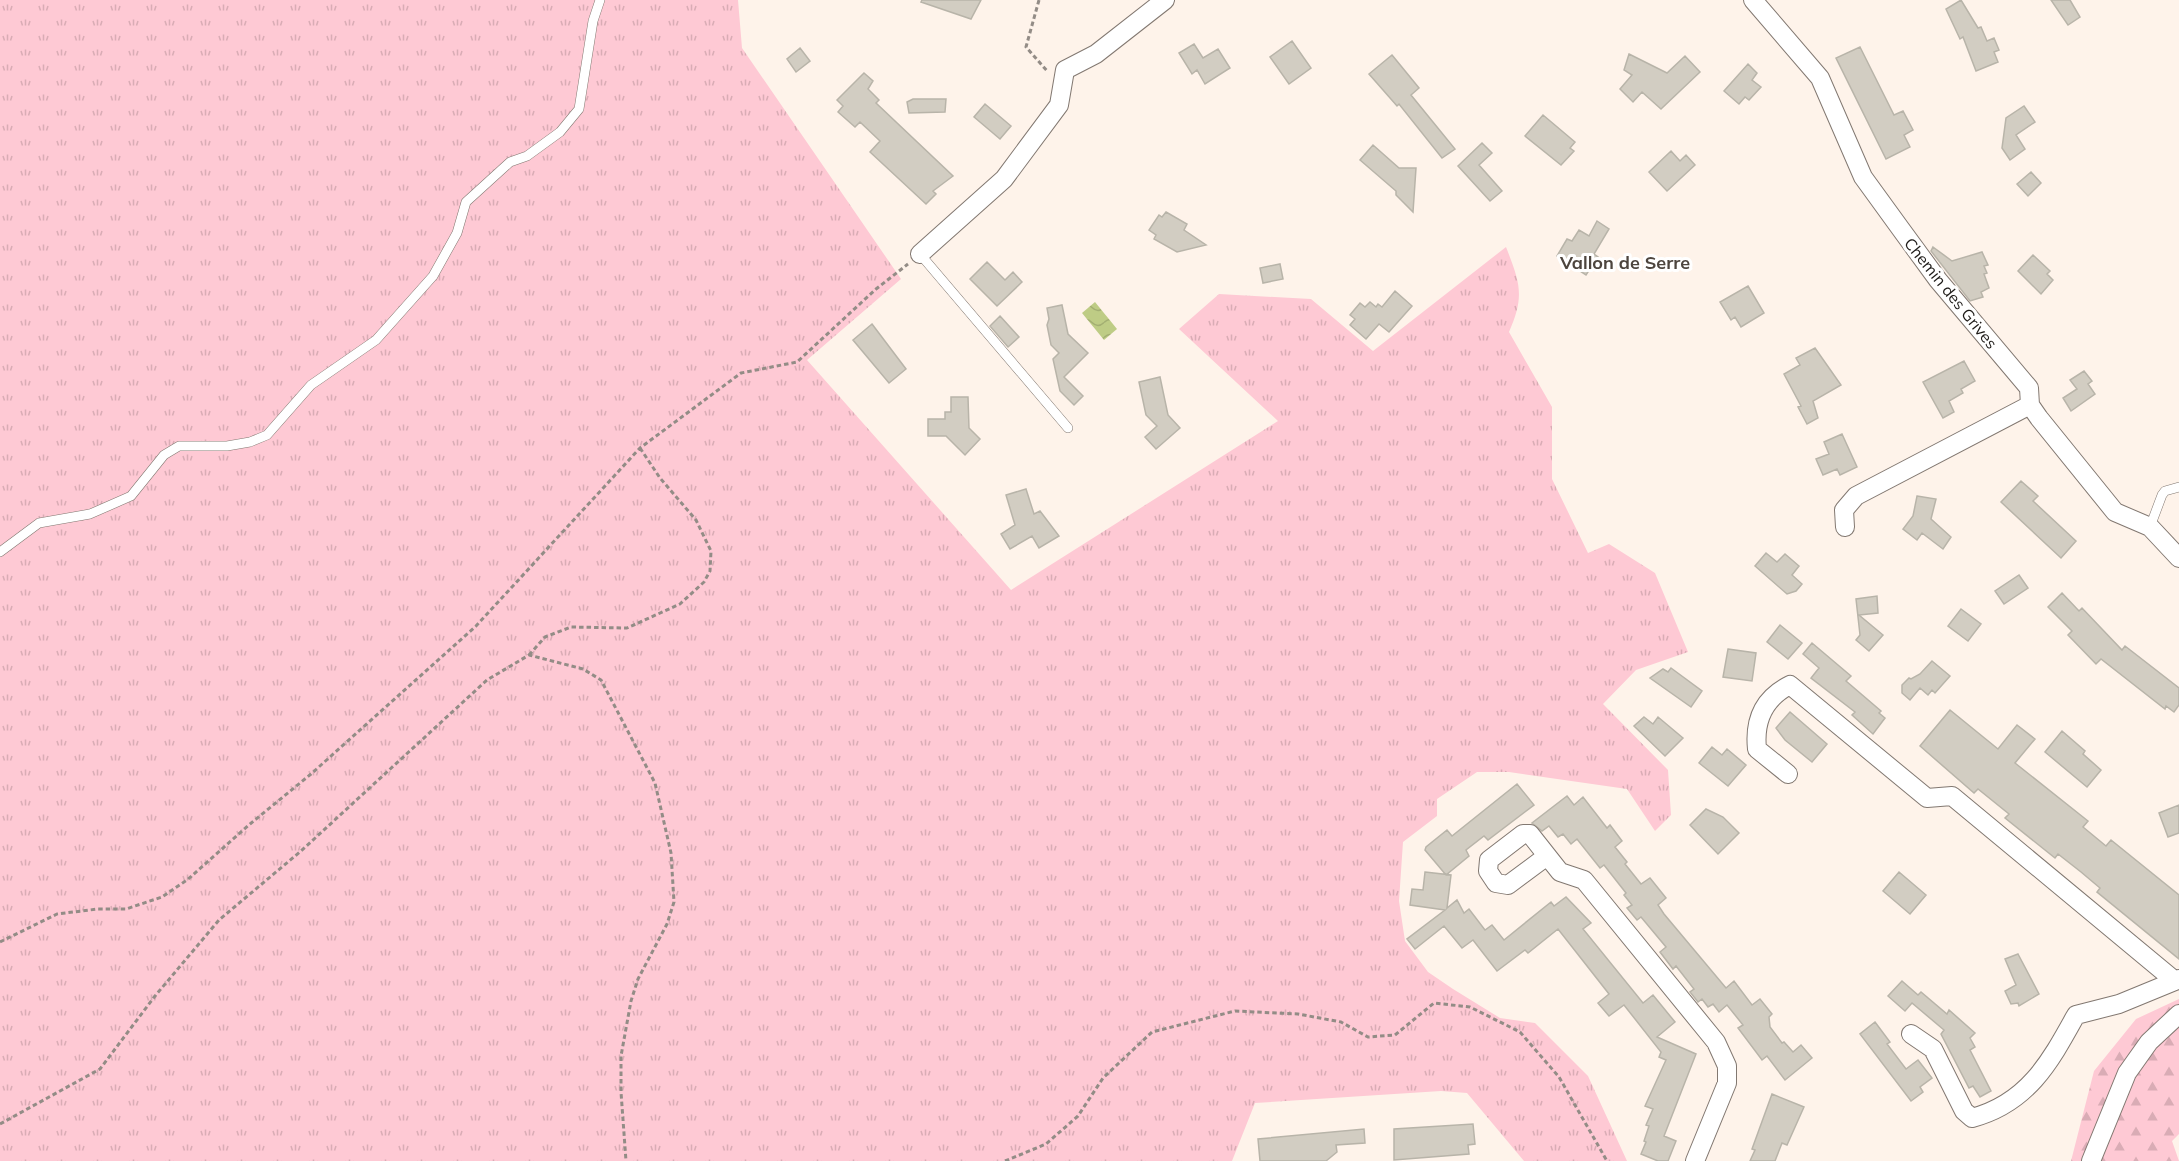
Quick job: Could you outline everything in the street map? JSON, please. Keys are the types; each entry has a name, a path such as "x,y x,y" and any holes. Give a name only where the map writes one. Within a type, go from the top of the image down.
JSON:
{"street":[{"path":"920,254 1004,179 1059,105 1061,82 1065,70 1096,54 1165,0"},
{"name":"Chemin des Grives","path":"1756,1 1820,78 1863,177 1938,280 2029,388 2030,405 2115,512 2150,526 2179,558"},
{"path":"1845,527 1844,510 1856,496 2030,405"},
{"path":"1788,774 1757,748 1756,735 1759,714 1777,691 1790,685 1927,798 1952,796 2177,980 2119,1004 2076,1015 2047,1066 2029,1088 1987,1114 1972,1118 1964,1111 1933,1049 1911,1034"},
{"path":"1547,856 1560,872 1584,880 1716,1042 1727,1066 1727,1083 1695,1161"},
{"path":"2091,1161 2127,1073 2149,1042 2179,1014"}],"lane":[{"path":"0,552 39,523 90,514 131,496 164,454 179,446 227,446 250,442 267,435 311,385 376,340 433,276 457,233 466,202 510,162 527,156 560,132 579,109 593,21 600,0"},
{"path":"920,254 1068,428"},
{"path":"2150,526 2162,495 2165,491 2179,487"}],"path":[{"path":"1039,0 1026,47 1061,82"},
{"path":"0,942 57,914 98,909 126,909 162,897 187,880 311,774 476,626 640,448 741,373 797,362 876,289 920,254"},
{"path":"0,1124 100,1069 155,996 219,920 301,851 487,680 529,654 545,637 571,627 627,628 680,604 704,582 710,571 711,551 696,520 660,478 640,448"},
{"path":"529,654 584,669 601,680 655,783 671,853 674,902 668,924 639,979 631,1001 621,1056 626,1161"},
{"path":"1005,1161 1046,1144 1078,1116 1103,1078 1152,1032 1235,1011 1298,1014 1341,1022 1368,1037 1395,1035 1434,1003 1470,1007 1520,1032 1559,1077 1607,1161"}],"green space":[{"path":"0,0 738,0 742,48 901,279 807,360 1011,590 1278,421 1179,329 1219,294 1311,299 1373,351 1506,247 1519,289 1517,309 1509,332 1552,407 1552,479 1588,553 1609,544 1655,573 1688,652 1636,670 1603,704 1668,770 1671,815 1655,831 1627,789 1509,772 1477,772 1437,799 1437,816 1403,842 1399,901 1405,941 1428,972 1500,1018 1535,1023 1588,1076 1627,1161 1524,1161 1467,1093 1441,1091 1255,1103 1232,1161 0,1161"},
{"path":"2179,999 2179,1134 2172,1141 2179,1161 2071,1161 2094,1071 2136,1019"}],"water":[{"path":"1095,302 1117,329 1104,340 1082,313"}],"building":[{"path":"922,0 981,0 971,19 921,2"},
{"path":"1961,0 1978,28 1981,27 1987,41 1994,38 1999,50 1994,52 1998,62 1976,71 1963,37 1960,39 1946,9"},
{"path":"2051,0 2070,0 2080,17 2068,25"},
{"path":"1292,41 1311,68 1289,84 1270,57"},
{"path":"1194,44 1203,58 1218,49 1230,68 1205,84 1197,70 1192,74 1179,53"},
{"path":"1860,47 1894,115 1903,111 1913,130 1904,135 1910,147 1886,159 1836,58"},
{"path":"800,48 810,61 796,72 787,59"},
{"path":"1629,54 1667,73 1685,56 1700,72 1661,109 1642,92 1633,102 1620,89 1632,75 1624,70"},
{"path":"1392,55 1419,88 1411,95 1455,149 1442,158 1399,104 1397,106 1369,74"},
{"path":"1748,64 1757,73 1752,80 1761,87 1749,100 1745,97 1739,104 1724,91"},
{"path":"864,73 873,81 868,89 879,100 876,103 953,176 933,191 936,194 926,204 870,152 880,141 860,122 855,127 838,112 843,106 837,100"},
{"path":"913,99 946,99 945,112 909,113 907,102"},
{"path":"985,104 1011,126 1000,139 974,117"},
{"path":"2024,106 2035,122 2016,135 2025,149 2010,160 2002,148 2006,118"},
{"path":"1543,115 1575,142 1570,148 1574,151 1561,165 1525,136"},
{"path":"1482,143 1492,153 1479,165 1502,191 1490,201 1458,166"},
{"path":"1373,145 1399,168 1416,168 1413,212 1396,195 1396,191 1360,160"},
{"path":"1671,151 1680,161 1686,155 1695,165 1667,191 1649,172"},
{"path":"2031,172 2041,183 2028,196 2017,184"},
{"path":"1166,212 1187,224 1184,230 1206,245 1177,252 1154,239 1156,235 1149,230 1159,215 1162,217"},
{"path":"1597,221 1609,229 1594,254 1598,257 1586,275 1557,256 1567,239 1572,241 1579,230 1589,236"},
{"path":"1933,247 1952,261 1982,252 1988,265 1984,266 1987,273 1984,274 1989,288 1981,292 1983,297 1970,301 1931,251"},
{"path":"2033,255 2050,271 2047,274 2053,280 2041,294 2018,271"},
{"path":"987,262 1005,280 1013,272 1022,282 997,306 970,279"},
{"path":"1280,264 1283,279 1263,283 1260,268"},
{"path":"1748,286 1764,313 1741,327 1735,317 1731,320 1720,302"},
{"path":"1395,291 1412,306 1389,332 1379,324 1366,339 1350,325 1355,319 1350,315 1360,303 1365,307 1370,302 1376,307 1378,304 1382,307"},
{"path":"1062,305 1068,334 1088,353 1064,377 1083,396 1074,405 1060,391 1053,359 1059,353 1051,345 1047,325 1049,319 1047,308"},
{"path":"1000,316 1019,337 1008,347 990,326"},
{"path":"872,324 906,369 889,383 853,340"},
{"path":"1815,348 1841,385 1813,401 1818,418 1807,424 1798,407 1801,406 1784,374 1800,365 1796,358"},
{"path":"1964,361 1975,381 1961,389 1963,393 1949,401 1954,412 1943,418 1923,382"},
{"path":"2084,371 2092,381 2088,384 2095,394 2071,411 2063,398 2077,389 2070,380"},
{"path":"1160,377 1168,415 1180,428 1156,449 1145,437 1157,426 1146,415 1139,382"},
{"path":"951,397 968,397 969,428 980,439 965,455 946,436 928,436 928,419 945,419 945,412 951,412"},
{"path":"1842,434 1857,467 1840,475 1837,469 1823,475 1816,459 1829,454 1824,442"},
{"path":"2021,481 2038,496 2033,501 2076,541 2061,558 2001,502"},
{"path":"1026,489 1034,514 1040,511 1059,536 1039,548 1032,536 1010,549 1001,534 1015,525 1006,495"},
{"path":"1917,496 1936,499 1931,519 1951,537 1943,549 1922,533 1917,540 1903,529 1913,516"},
{"path":"1766,553 1777,562 1785,554 1799,566 1792,575 1802,584 1796,591 1787,594 1755,566"},
{"path":"2019,575 2028,588 2004,604 1995,591"},
{"path":"2062,593 2079,611 2082,608 2122,650 2125,646 2179,688 2179,705 2174,712 2166,706 2165,709 2101,659 2096,664 2068,635 2072,631 2048,607"},
{"path":"1877,596 1878,613 1859,615 1883,635 1869,651 1856,640 1860,635 1856,599"},
{"path":"1961,609 1981,624 1968,641 1948,626"},
{"path":"1780,625 1802,643 1788,659 1767,642"},
{"path":"1812,643 1851,676 1846,681 1881,711 1879,713 1885,718 1873,734 1852,715 1855,712 1811,678 1819,668 1803,654"},
{"path":"1728,649 1756,653 1752,681 1723,677"},
{"path":"1932,661 1950,676 1935,693 1932,690 1928,695 1920,688 1910,700 1902,693 1902,685 1909,678 1920,674"},
{"path":"1671,668 1702,691 1691,707 1650,678 1663,669 1668,672"},
{"path":"1950,710 1998,749 2017,725 2035,739 2015,763 2088,821 2083,827 2106,846 2111,840 2179,895 2179,959 2097,892 2100,888 2081,872 2058,854 2055,858 2005,818 2009,814 1978,789 1974,793 1920,746"},
{"path":"1790,712 1827,744 1812,762 1785,740 1776,728"},
{"path":"1644,717 1653,724 1658,717 1683,738 1665,756 1634,726"},
{"path":"2062,731 2085,751 2083,754 2101,770 2087,787 2045,752"},
{"path":"1712,747 1722,755 1727,749 1746,765 1728,786 1699,763"},
{"path":"1517,784 1534,805 1488,840 1484,836 1466,850 1469,856 1446,875 1425,850 1426,847 1447,830 1452,836"},
{"path":"1567,796 1574,805 1583,797 1607,828 1610,825 1622,841 1615,847 1627,862 1625,864 1641,884 1650,878 1666,898 1658,905 1664,914 1726,988 1734,981 1752,1005 1760,999 1772,1014 1769,1017 1770,1027 1782,1043 1784,1042 1793,1052 1801,1045 1812,1058 1785,1080 1767,1056 1762,1060 1738,1028 1743,1025 1727,1005 1719,1012 1713,1004 1708,1007 1702,999 1698,1002 1690,992 1694,989 1676,966 1673,969 1660,952 1666,947 1641,917 1637,920 1627,908 1632,905 1624,895 1626,893 1604,865 1600,868 1577,839 1571,844 1563,834 1558,837 1549,826 1542,831 1532,823"},
{"path":"2179,805 2179,833 2168,837 2159,813"},
{"path":"1706,809 1723,817 1739,833 1718,854 1690,825"},
{"path":"1425,872 1451,875 1447,908 1457,900 1464,913 1469,909 1485,930 1492,925 1504,940 1551,902 1554,906 1566,897 1591,923 1583,929 1643,1003 1653,995 1675,1022 1657,1037 1696,1054 1664,1136 1676,1141 1668,1161 1658,1161 1641,1154 1649,1126 1646,1125 1653,1109 1645,1106 1666,1060 1659,1057 1661,1052 1624,1005 1609,1016 1598,1003 1609,994 1558,929 1528,953 1525,950 1497,971 1473,940 1462,948 1444,926 1415,949 1407,939 1445,910 1410,905 1412,889 1423,890"},
{"path":"1899,872 1926,895 1910,914 1883,891"},
{"path":"2018,954 2039,994 2019,1006 2018,1003 2011,1004 2005,991 2016,985 2005,959"},
{"path":"1902,981 1918,995 1921,992 1947,1014 1949,1010 1975,1033 1970,1038 1975,1047 1970,1050 1991,1091 1980,1097 1973,1086 1969,1088 1941,1034 1944,1030 1912,1003 1905,1011 1888,996"},
{"path":"1875,1022 1890,1042 1887,1044 1906,1069 1918,1060 1932,1078 1920,1087 1923,1092 1911,1101 1860,1034"},
{"path":"1772,1094 1804,1107 1787,1145 1782,1143 1775,1161 1750,1161 1755,1150 1752,1149"},
{"path":"1473,1124 1475,1144 1468,1145 1469,1154 1394,1160 1394,1129"},
{"path":"1364,1129 1365,1143 1336,1145 1337,1152 1326,1161 1260,1161 1258,1139"}],"district":[{"name":"Vallon de Serre","path":"1625,263"}]}
